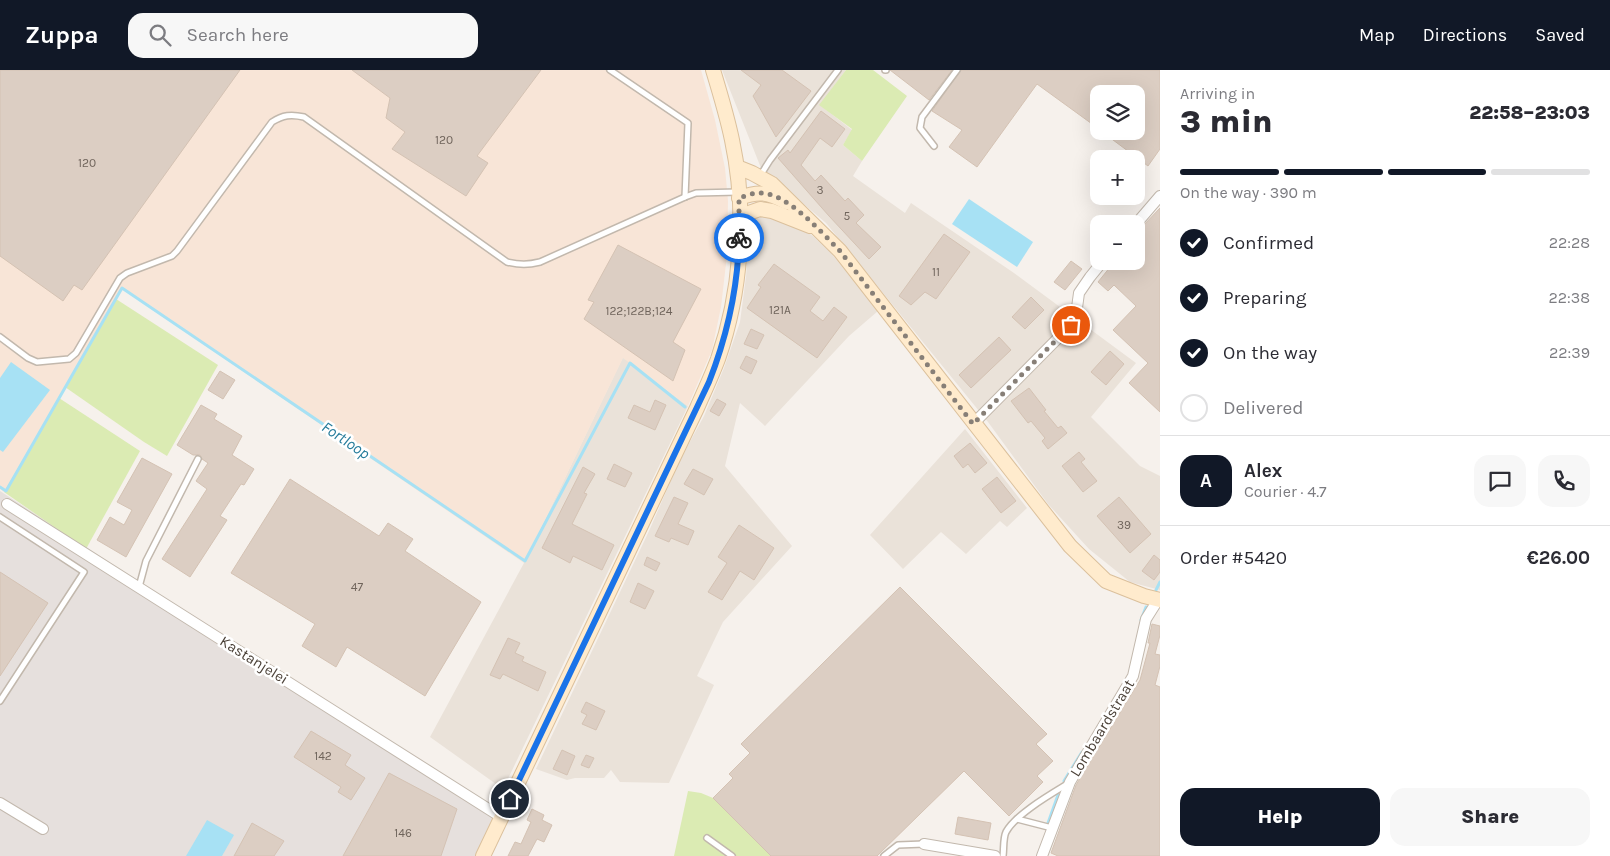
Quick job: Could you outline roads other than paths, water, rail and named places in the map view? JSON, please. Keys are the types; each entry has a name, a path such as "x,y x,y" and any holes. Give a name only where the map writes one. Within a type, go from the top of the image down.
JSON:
{"street":[{"path":"483,856 678,448 718,359 732,309 740,216 737,167 732,140 713,70"},
{"name":"Lombaardstraat","path":"737,167 772,184 840,251 1070,546 1106,581 1159,600 1146,619 1133,676 1070,782 1042,856"},
{"name":"Lombaardstraat","path":"739,195 759,192 771,194 793,206"},
{"path":"1144,215 1160,196"},
{"name":"Lombaardstraat","path":"740,216 760,209 766,210 820,230"},
{"path":"973,424 1071,325 1076,314 1079,293 1096,270"},
{"name":"Kastanjelei","path":"7,504 502,816"},
{"path":"0,803 43,828"},
{"path":"924,844 995,856"}],"lane":[{"path":"610,70 688,123 685,197"},
{"path":"760,177 770,160 838,70"},
{"path":"934,146 920,128 922,117 957,70"},
{"path":"0,337 28,358 37,362 69,359 76,353 120,278 127,273 172,256 178,251 272,122 281,116 292,114 304,117 507,262 527,266 696,193 739,195"},
{"path":"139,587 146,561 198,459"},
{"path":"0,517 84,572 0,702"},
{"path":"1004,856 1005,834 1017,819 1043,798 1070,782"},
{"path":"1017,819 1052,828"},
{"path":"707,838 732,856"},
{"path":"884,856 898,845 924,844"}],"water":[{"path":"969,199 1033,242 1017,267 952,224"},
{"path":"11,362 50,390 3,452 0,450 0,378"},
{"path":"207,820 234,835 222,856 186,856"}],"waterway":[{"name":"Fortloop","path":"0,487 6,491 122,288 525,561 630,363 685,407"},
{"path":"1156,590 1160,582"},
{"path":"1141,620 1146,607"},
{"path":"1064,781 1082,752"},
{"path":"1048,823 1058,795"}]}
